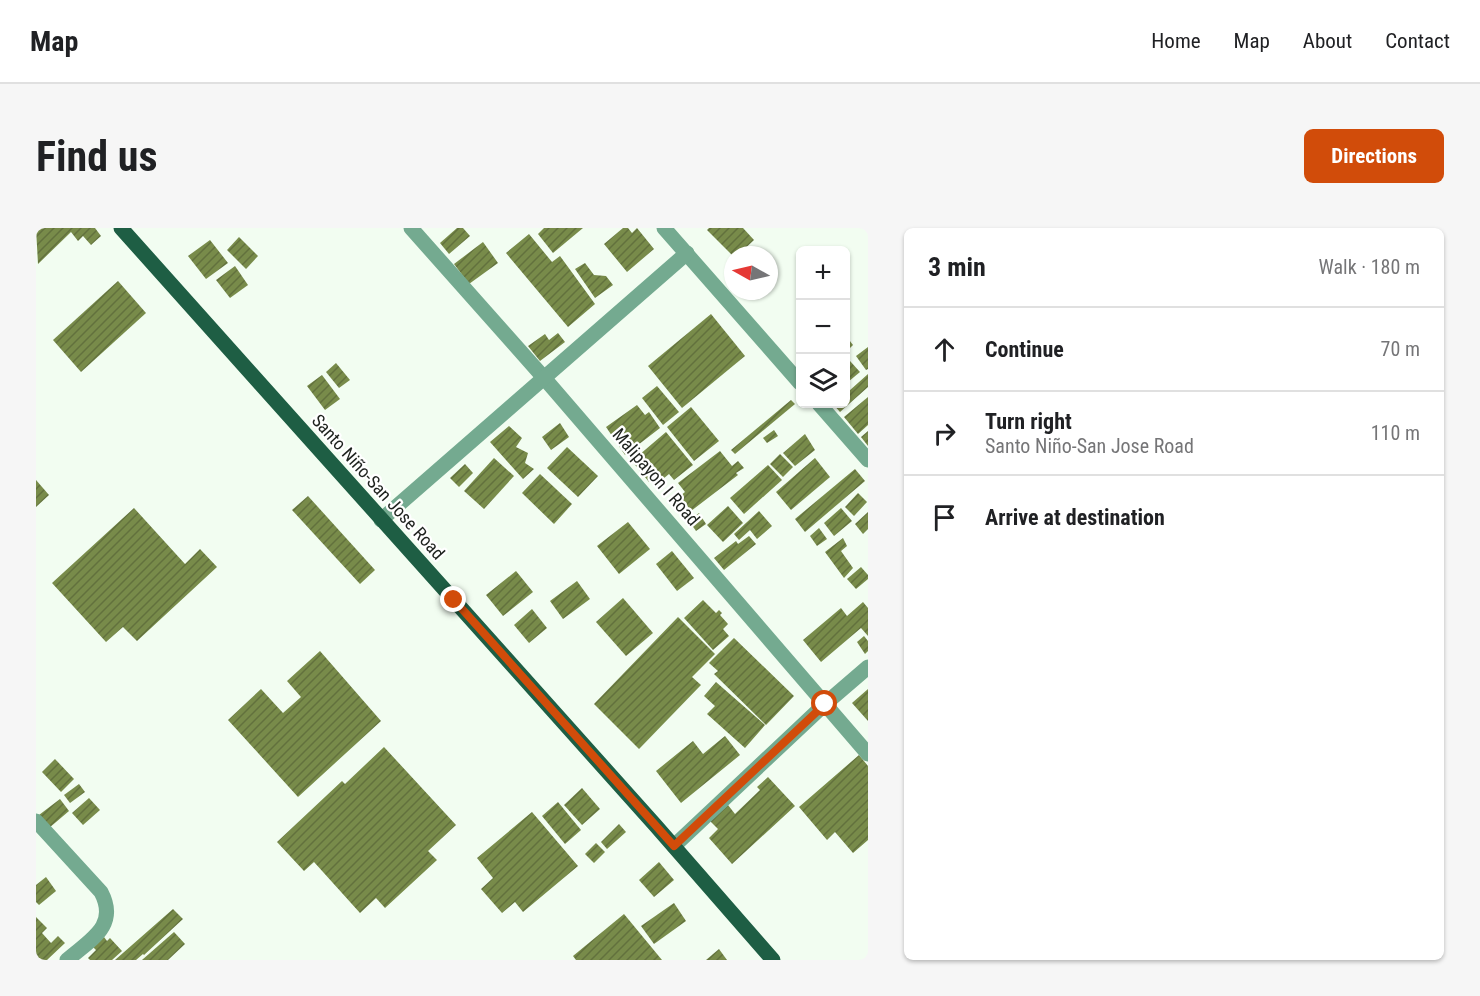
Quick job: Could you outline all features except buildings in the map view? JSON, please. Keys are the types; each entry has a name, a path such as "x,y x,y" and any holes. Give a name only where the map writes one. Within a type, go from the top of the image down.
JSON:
{"main road":[{"name":"Santo Niño-San Jose Road","path":"121,228 674,846 773,960"}],"street":[{"name":"Malipayon I Road","path":"411,228 545,379 868,754"},
{"path":"664,228 796,377"},
{"path":"381,520 687,253"},
{"path":"822,408 868,460"},
{"path":"674,846 825,704 868,667"},
{"path":"36,821 100,892 106,902 108,912 105,923 98,933 67,960"}],"route":[{"path":"454,600 674,846 825,704"}]}
